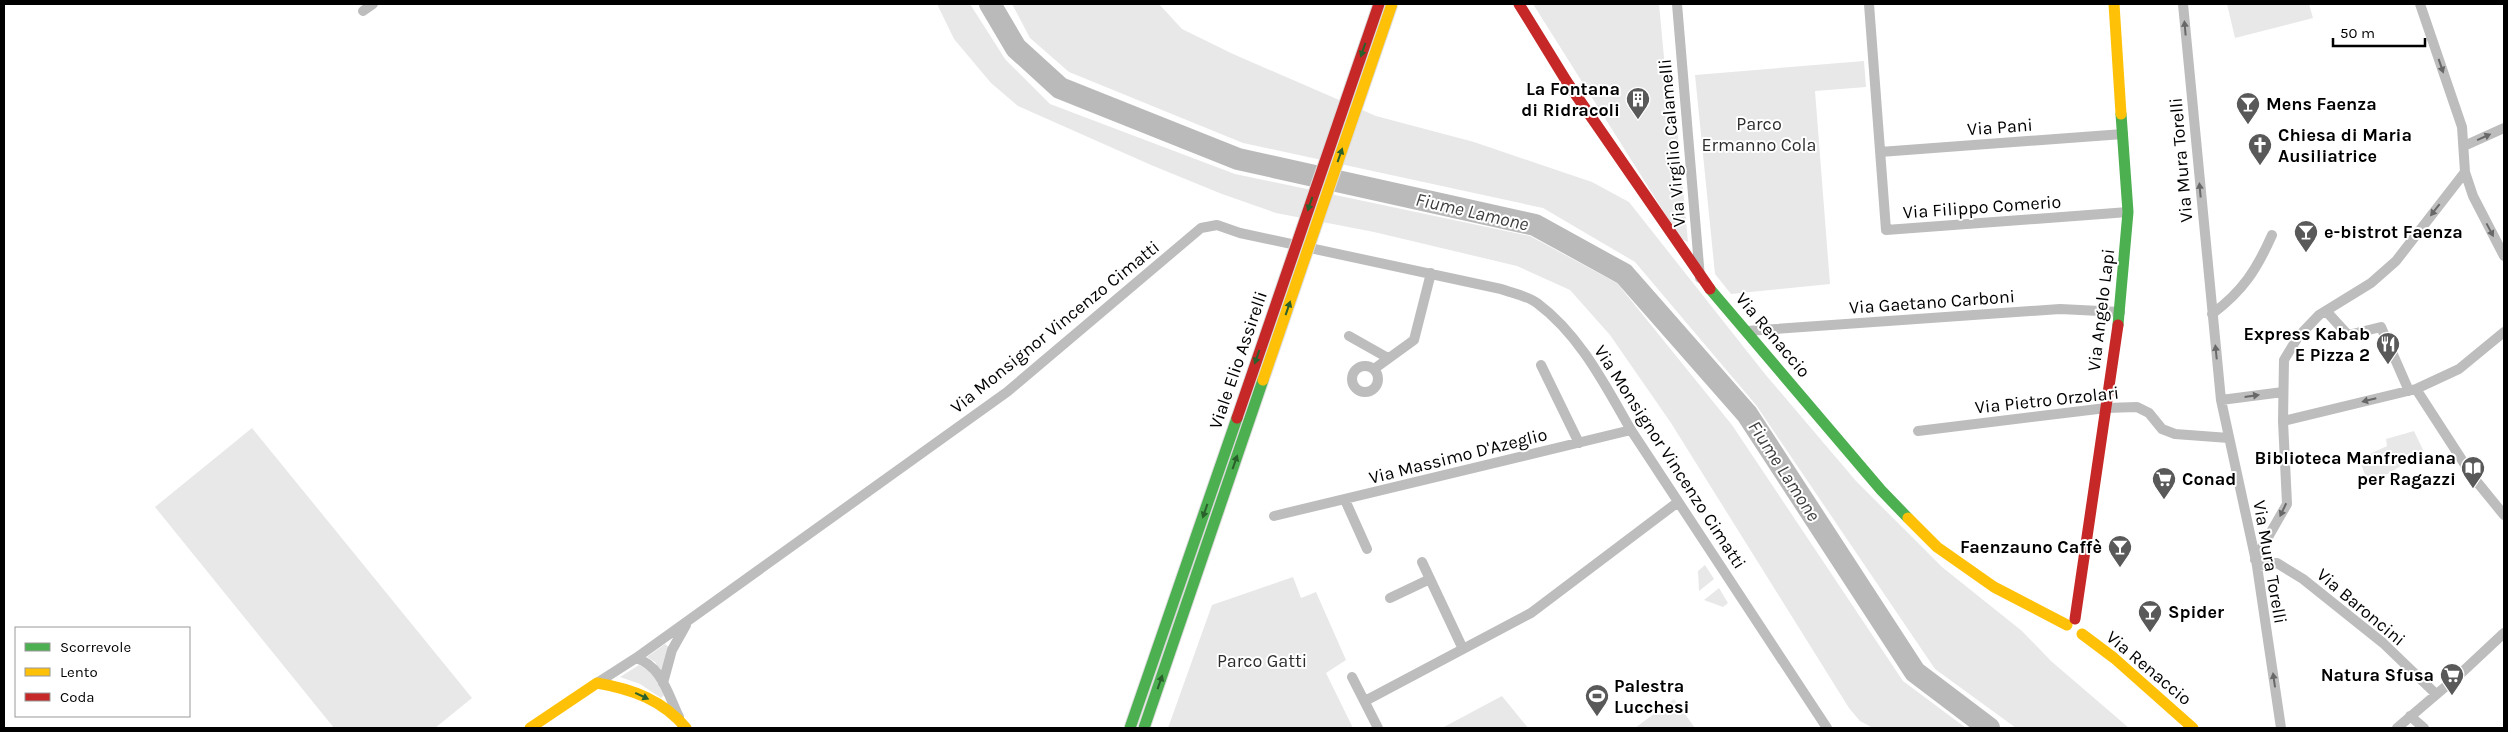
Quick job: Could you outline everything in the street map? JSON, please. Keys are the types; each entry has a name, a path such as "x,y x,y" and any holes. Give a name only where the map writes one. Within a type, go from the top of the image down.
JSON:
{"street":[{"path":"363,11 374,4"},
{"name":"Viale Elio Assirelli","path":"1130,728 1379,4"},
{"name":"Viale Elio Assirelli","path":"1144,728 1392,4"},
{"name":"Via Renaccio","path":"1519,4 1587,114 1701,278 1881,490 1937,547 1994,586 2071,622 2083,623 2085,628 2082,634 2114,658 2193,728"},
{"name":"Via Virgilio Calamelli","path":"1677,4 1701,278"},
{"name":"Via Filippo Comerio","path":"1869,4 1886,230 2128,212"},
{"name":"Via Angelo Lapi","path":"2071,622 2120,312 2128,212 2114,4"},
{"name":"Via Mura Torelli","path":"2183,4 2221,400 2256,563 2281,728"},
{"path":"2420,4 2462,127 2465,172 2477,204 2504,256"},
{"path":"2464,146 2504,128"},
{"name":"Via Pani","path":"1880,152 2123,134"},
{"path":"2256,563 2287,504 2282,421 2284,360 2298,337 2326,311 2371,283 2396,260 2465,172"},
{"name":"Via Monsignor Vincenzo Cimatti","path":"597,683 687,622 1006,392 1201,228 1217,225 1240,233 1501,289 1536,302 1569,331 1603,382 1631,430 1827,728"},
{"path":"2212,314 2225,304 2254,274 2272,235"},
{"path":"1374,369 1414,340 1431,274"},
{"name":"Via Gaetano Carboni","path":"1747,331 2060,309 2120,312"},
{"path":"2326,311 2348,334 2381,327 2413,390 2473,477 2504,515"},
{"path":"2282,421 2413,390 2459,369 2504,332"},
{"path":"1350,336 1388,358"},
{"name":"Via Massimo D'Azeglio","path":"1541,366 1580,443"},
{"path":"2221,400 2283,392"},
{"name":"Via Pietro Orzolari","path":"1918,431 2106,408 2137,407 2149,413 2162,429 2175,434 2229,438"},
{"name":"Via Massimo D'Azeglio","path":"1274,516 1631,430"},
{"path":"1345,500 1367,550"},
{"path":"1365,701 1531,612 1678,502"},
{"path":"1422,562 1463,649"},
{"name":"Via Baroncini","path":"2256,563 2277,563 2303,579 2383,643 2436,694"},
{"path":"1390,598 1430,579"},
{"name":"Via Monsignor Vincenzo Cimatti","path":"663,684 672,650 687,622"},
{"path":"2397,728 2504,633"},
{"path":"636,658 647,662 655,668 683,725"},
{"path":"1352,677 1378,728"},
{"path":"530,728 597,683 636,693 654,701 683,725"},
{"path":"2410,716 2424,728"}],"green space":[{"path":"937,4 970,4 1005,59 1050,104 1235,174 1530,236 1617,283 1732,425 1903,681 1966,728 1873,728 1860,721 1849,708 1671,423 1610,335 1570,290 1517,266 1374,232 1276,213 1222,194 1151,165 1018,106 991,83 954,39"},
{"path":"1012,4 1159,4 1182,29 1233,54 1376,116 1474,142 1592,182 1629,202 1765,374 1856,481 1942,567 2022,631 2051,661 2129,728 2016,728 1935,669 1756,405 1635,262 1543,208 1243,143 1069,72 1030,38"},
{"path":"1533,4 1659,4 1665,68 1672,71 1688,242 1681,239"},
{"path":"2227,4 2309,4 2313,18 2235,38"},
{"name":"Parco Ermanno Cola","path":"1864,61 1866,87 1815,91 1830,284 1731,294 1715,274 1695,75"},
{"path":"252,428 472,698 435,728 334,728 155,507"},
{"path":"2414,431 2424,452 2369,485 2359,459 2387,446 2386,439"},
{"path":"1705,565 1714,579 1699,591 1698,571"},
{"name":"Parco Gatti","path":"1293,577 1301,598 1316,592 1346,660 1326,673 1353,728 1168,728 1212,605"},
{"path":"1719,588 1728,603 1723,607 1704,600"},
{"path":"665,644 670,648 662,674 655,662 647,657"},
{"path":"639,665 648,670 657,681 664,695 661,698 640,684 620,677"},
{"path":"1502,696 1528,728 1442,728"},
{"path":"1674,699 1695,728 1635,728"}],"waterway":[{"name":"Fiume Lamone","path":"990,4 1016,48 1060,88 1238,159 1535,225 1624,274 1747,414 1915,672 1989,728"}],"traffic: fast":[{"path":"2118,325 2128,212 2121,114"},
{"path":"1710,289 1881,490 1908,518"},
{"path":"1144,728 1263,380"},
{"path":"1130,728 1237,418"}],"traffic: slow":[{"path":"1263,380 1392,4"},
{"path":"2114,4 2121,114"},
{"path":"1908,518 1937,547 1994,587 2067,625"},
{"path":"2082,634 2114,658 2193,728"},
{"path":"530,728 597,683 634,692 646,697 667,710 686,728"}],"traffic: jam":[{"path":"1237,418 1379,4"},
{"path":"1519,4 1567,82 1710,289"},
{"path":"2075,619 2118,325"}],"place":[{"name":"La Fontana di Ridracoli","path":"1638,120"},
{"name":"Mens Faenza","path":"2248,125"},
{"name":"Chiesa di Maria Ausiliatrice","path":"2260,166"},
{"name":"e-bistrot Faenza","path":"2306,253"},
{"name":"Express Kabab E Pizza 2","path":"2388,365"},
{"name":"Biblioteca Manfrediana per Ragazzi","path":"2473,489"},
{"name":"Conad","path":"2164,500"},
{"name":"Faenzauno Caffè","path":"2120,568"},
{"name":"Spider","path":"2150,633"},
{"name":"Natura Sfusa","path":"2452,696"},
{"name":"Palestra Lucchesi","path":"1597,717"}]}
